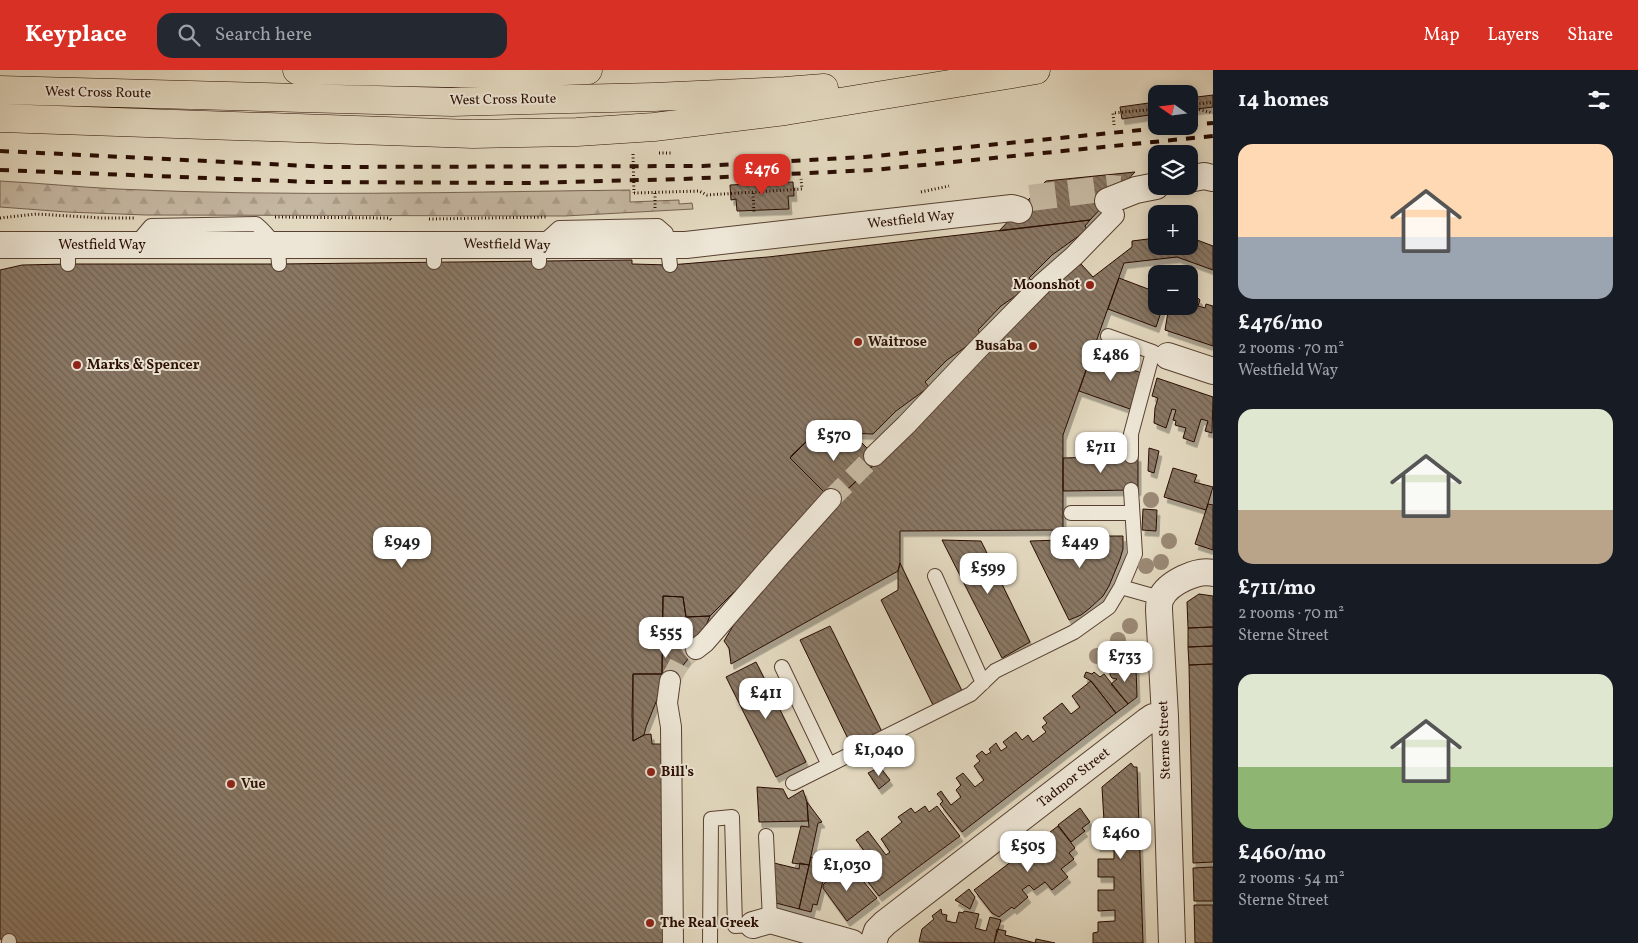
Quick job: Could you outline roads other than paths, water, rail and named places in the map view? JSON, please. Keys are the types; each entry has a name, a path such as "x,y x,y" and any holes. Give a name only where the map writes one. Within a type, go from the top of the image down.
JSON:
{"highway":[{"name":"West Cross Route","path":"297,70 493,74 588,70"},
{"name":"West Cross Route","path":"0,90 452,102 784,92 1005,70"},
{"path":"0,118 473,134 577,132 654,127 785,111 1036,70"}],"street":[{"path":"1198,177 1204,176 1213,178"},
{"path":"874,456 1042,284 1074,256 1127,196"},
{"name":"Westfield Way","path":"0,245 68,254 135,244 276,254 383,252 431,243 539,254 669,255 686,245 1021,206"},
{"path":"1161,354 1213,371"},
{"path":"696,649 705,642 831,499"},
{"path":"1160,598 1168,588 1185,577 1197,573 1213,573"},
{"name":"Sterne Street","path":"1160,598 1158,626 1165,716 1172,943"},
{"path":"670,681 668,703 671,727 673,943"},
{"name":"Tadmor Street","path":"873,943 877,931 885,923 1147,721 1153,717 1165,716"},
{"path":"762,923 852,943"}],"lane":[{"path":"1108,336 1161,354 1131,434 1131,456"},
{"path":"793,782 971,694 995,671 1074,632 1109,607 1121,587 1135,554 1130,490"},
{"path":"1071,513 1131,513"},
{"path":"935,576 983,683"},
{"path":"1121,587 1160,598"},
{"path":"782,667 829,765"},
{"path":"710,943 710,819 732,818 735,926 762,923 766,836"}],"tunnel":[{"path":"1030,198 1109,188 1120,189"},
{"path":"831,499 874,456"},
{"path":"670,681 681,660 696,649"}],"railway":[{"path":"1198,124 1213,123"},
{"path":"0,151 330,167 703,166 865,157 1148,129"},
{"path":"0,170 311,182 528,183 682,179 873,170 1213,136"}],"place":[{"name":"Moonshot","path":"1090,285"},
{"name":"Waitrose","path":"858,342"},
{"name":"Busaba","path":"1033,346"},
{"name":"Marks & Spencer","path":"77,365"},
{"name":"Bill's","path":"651,772"},
{"name":"Vue","path":"231,784"},
{"name":"The Real Greek","path":"650,923"}]}
